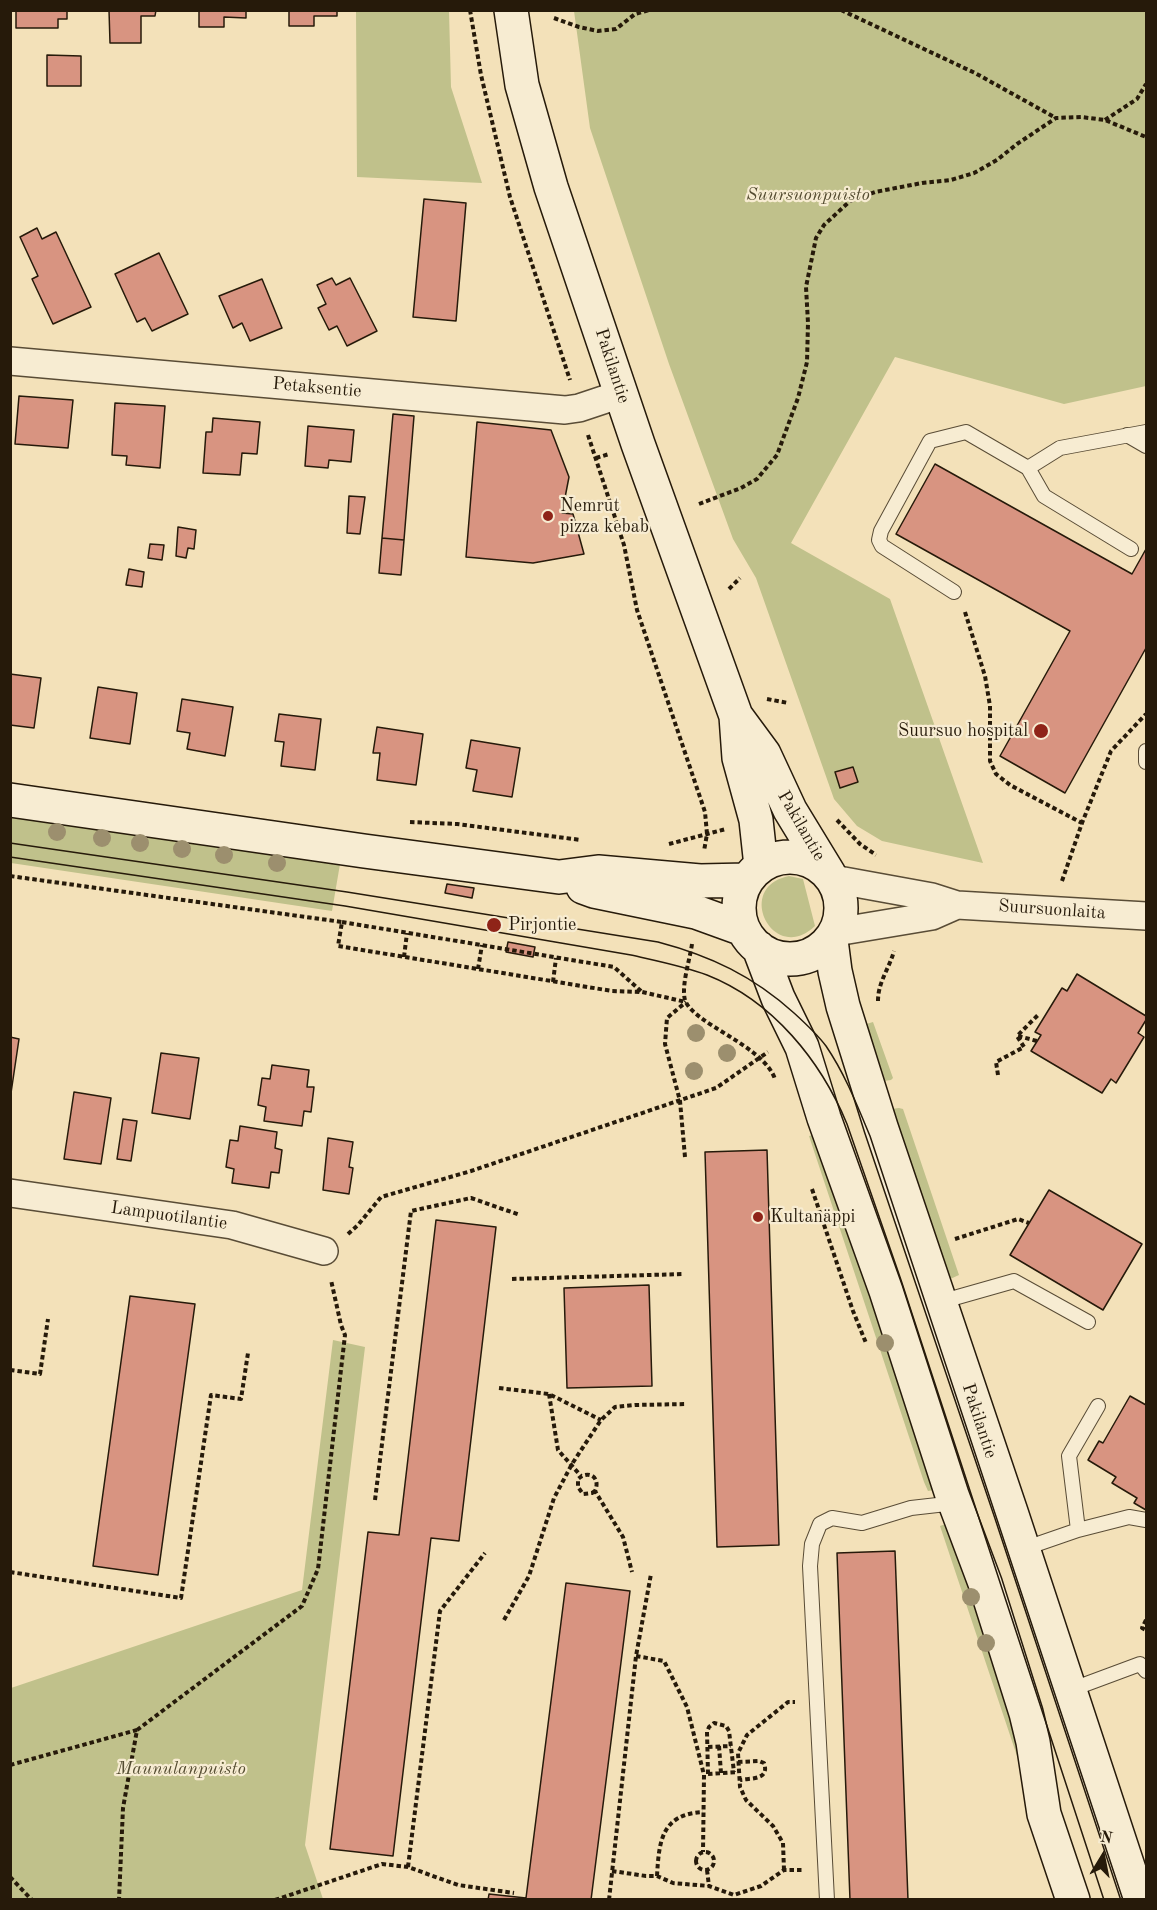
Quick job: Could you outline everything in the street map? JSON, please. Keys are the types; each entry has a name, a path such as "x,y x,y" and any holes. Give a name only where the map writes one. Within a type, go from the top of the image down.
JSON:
{"main road":[{"name":"Pakilantie","path":"511,10 522,85 548,175 621,394 736,716 739,758 756,820 754,873"},
{"name":"Pakilantie","path":"736,716 764,754 789,810 831,877"},
{"path":"10,800 559,877 594,891 696,912 751,938 776,958 796,959 815,953 833,936 840,923 842,907 840,892 831,877 818,865 800,857 785,857 770,861 754,873 741,894 740,919 751,938 802,1047 886,1291 955,1503 985,1583 1023,1703 1033,1743 1044,1814 1073,1899"},
{"path":"559,877 598,872 700,881 754,873"},
{"name":"Pakilantie","path":"833,936 835,971 846,1019 1138,1899"}],"street":[{"name":"Petaksentie","path":"10,361 565,410 579,408 621,394"},
{"name":"Suursuonlaita","path":"831,877 957,904 1146,916"},
{"name":"Suursuonlaita","path":"833,936 932,916 957,904"},
{"name":"Lampuotilantie","path":"10,1193 232,1225 324,1251"}],"lane":[{"path":"954,592 882,546 879,540 881,531 930,441 966,432 1028,468 1044,496 1131,549"},
{"path":"1028,468 1060,448 1146,432"},
{"path":"1127,435 1146,446"},
{"path":"1146,751 1146,762"},
{"path":"940,1302 1014,1281 1088,1322"},
{"path":"1078,1530 1069,1456 1098,1406"},
{"path":"827,1899 810,1566 812,1544 820,1524 832,1518 862,1523 911,1508 955,1503"},
{"path":"1023,1549 1078,1530 1129,1517 1146,1520"},
{"path":"1070,1690 1140,1665 1146,1671"}],"path":[{"path":"470,10 481,75 510,197 624,545 638,610 705,812 706,834 681,842 658,845"},
{"path":"555,18 598,31 616,29 635,14 649,10"},
{"path":"841,10 975,73 1056,118 1081,117 1105,120 1146,137"},
{"path":"1105,120 1137,99 1146,84"},
{"path":"699,504 741,488 757,479 777,455 798,398 807,362 806,286 816,238 824,225 850,201 867,195 922,183 951,180 974,173 998,160 1017,144 1056,118"},
{"path":"729,589 740,578"},
{"path":"954,592 967,615 985,676 990,706 990,761 996,774 1082,823"},
{"path":"767,699 788,703"},
{"path":"1062,882 1082,823 1111,751 1146,714"},
{"path":"834,816 860,844 878,857"},
{"path":"407,822 457,824 585,840"},
{"path":"10,876 342,922 614,967 642,992"},
{"path":"342,922 338,946 612,991 642,992 686,1002"},
{"path":"404,957 407,933"},
{"path":"693,942 685,986 686,1002 694,1012 736,1039 760,1059 774,1075 777,1085"},
{"path":"478,969 482,945"},
{"path":"878,996 896,945"},
{"path":"553,982 556,958"},
{"path":"685,1157 680,1101 665,1044 667,1018 686,1002"},
{"path":"1017,1036 1038,1015"},
{"path":"1017,1036 1037,1041"},
{"path":"998,1075 996,1062 1024,1047 1017,1036"},
{"path":"10,1765 137,1730 302,1605 318,1569 345,1335 324,1251 354,1230 381,1197 471,1171 716,1088 760,1059"},
{"path":"375,1500 411,1211 471,1198 520,1215"},
{"path":"955,1239 1018,1219 1029,1223"},
{"path":"512,1278 684,1274"},
{"path":"10,1370 40,1374 48,1319"},
{"path":"10,1572 181,1598 211,1395 241,1399 248,1353"},
{"path":"499,1388 549,1394 601,1420"},
{"path":"549,1394 558,1450 581,1476"},
{"path":"504,1620 529,1576 554,1498 572,1464 601,1420 615,1407 687,1404"},
{"path":"589,1474 596,1479 598,1483 595,1491 588,1494 580,1491 577,1483 581,1476 589,1474"},
{"path":"595,1491 623,1537 632,1572"},
{"path":"408,1867 440,1611 485,1553"},
{"path":"609,1899 636,1656 651,1575"},
{"path":"1146,1620 1142,1628 1146,1630"},
{"path":"636,1656 664,1661 687,1707 706,1774"},
{"path":"737,1772 738,1753 747,1735 788,1702 816,1702"},
{"path":"703,1852 707,1732 714,1723 720,1723 729,1731 740,1787 746,1800 773,1826 783,1843 784,1870"},
{"path":"119,1899 123,1808 137,1730"},
{"path":"719,1746 721,1773"},
{"path":"708,1747 731,1746"},
{"path":"738,1762 759,1761 764,1763 766,1768 761,1777 740,1780"},
{"path":"706,1774 737,1772"},
{"path":"657,1876 658,1854 664,1832 669,1824 685,1814 703,1812"},
{"path":"703,1852 708,1852 714,1859 714,1863 707,1870 698,1867 696,1862 699,1854 703,1852"},
{"path":"275,1899 382,1864 408,1867 458,1885 514,1893"},
{"path":"612,1871 657,1876 673,1883 709,1886 734,1897 761,1886 784,1870 825,1869"},
{"path":"707,1870 709,1886"},
{"path":"10,1877 32,1899"}],"green space":[{"path":"356,11 449,11 451,87 482,183 357,177"},
{"name":"Suursuonpuisto","path":"574,11 1146,11 1146,386 1064,404 895,357 791,543 890,599 983,863 882,841 857,826 834,799 756,578 733,539 669,364 590,128"},
{"path":"10,816 340,864 332,911 11,863"},
{"path":"789,876 803,879 815,926 800,936 786,937 774,931 766,920 762,907 764,894 772,883"},
{"path":"873,1022 893,1078 891,1080 884,1081 863,1025"},
{"path":"891,1109 903,1109 959,1275 948,1280"},
{"path":"820,1133 940,1489 928,1491 924,1482 809,1136"},
{"name":"Maunulanpuisto","path":"333,1340 365,1347 305,1845 323,1899 11,1899 11,1688 302,1590"},
{"path":"951,1522 1020,1728 1021,1768 940,1526"}],"building":[{"path":"16,10 67,10 67,19 58,19 58,28 16,28"},
{"path":"109,10 156,10 155,16 141,16 141,43 110,43"},
{"path":"199,10 246,10 246,18 224,17 224,27 199,27"},
{"path":"289,10 337,10 337,16 314,16 314,26 289,26"},
{"path":"47,55 81,56 81,86 47,86"},
{"path":"424,199 466,203 456,321 413,317"},
{"path":"37,228 42,239 56,232 91,307 53,324 32,279 38,276 20,237"},
{"path":"159,253 188,314 152,331 145,318 137,322 115,274"},
{"path":"332,278 336,285 350,278 377,331 347,346 337,326 329,330 318,308 326,304 317,285"},
{"path":"262,279 282,328 250,341 242,323 233,328 219,296"},
{"path":"19,396 73,400 68,448 15,444"},
{"path":"115,403 165,406 160,468 126,465 127,456 112,455"},
{"path":"393,414 414,416 404,540 382,538"},
{"path":"213,418 260,422 257,454 242,453 240,475 203,473 206,432 212,432"},
{"path":"477,422 551,430 569,477 562,513 573,514 584,554 533,563 466,557"},
{"path":"308,426 354,430 351,462 329,460 328,468 305,466"},
{"path":"935,464 1132,574 1146,549 1146,648 1065,793 1000,756 1070,631 896,534"},
{"path":"349,496 365,497 360,534 347,533"},
{"path":"178,527 196,530 194,549 188,548 186,558 176,556"},
{"path":"382,538 404,540 401,575 379,573"},
{"path":"150,544 164,545 162,560 148,558"},
{"path":"129,569 144,572 142,587 126,585"},
{"path":"10,674 41,678 34,728 10,725"},
{"path":"98,687 137,693 130,744 90,738"},
{"path":"182,699 233,707 225,756 187,749 190,733 177,731"},
{"path":"279,714 321,719 315,770 281,766 284,742 275,741"},
{"path":"377,727 423,734 416,785 377,780 380,753 373,753"},
{"path":"471,740 520,748 512,797 473,791 477,770 466,768"},
{"path":"853,767 858,782 840,788 835,772"},
{"path":"447,884 474,888 472,898 445,893"},
{"path":"508,942 535,947 533,957 506,952"},
{"path":"1077,974 1146,1016 1138,1033 1144,1037 1116,1083 1111,1079 1102,1093 1031,1051 1041,1035 1035,1032 1062,988 1067,991"},
{"path":"10,1037 19,1039 11,1093 10,1093"},
{"path":"161,1053 199,1058 190,1119 152,1113"},
{"path":"272,1065 309,1070 307,1087 314,1087 311,1112 304,1111 302,1126 264,1121 266,1107 258,1105 262,1078 270,1079"},
{"path":"74,1092 111,1098 101,1164 64,1159"},
{"path":"123,1119 137,1121 131,1161 117,1159"},
{"path":"240,1126 277,1132 275,1148 282,1150 279,1173 271,1172 269,1188 232,1183 234,1169 226,1167 230,1140 238,1141"},
{"path":"328,1138 353,1142 349,1167 353,1168 349,1194 323,1190"},
{"path":"767,1150 779,1545 717,1547 705,1152"},
{"path":"1049,1190 1142,1244 1103,1310 1010,1255"},
{"path":"436,1220 496,1227 459,1541 431,1538 393,1856 330,1849 368,1532 399,1535"},
{"path":"649,1285 652,1386 567,1388 564,1288"},
{"path":"130,1296 195,1304 158,1575 93,1566"},
{"path":"1130,1396 1146,1405 1146,1510 1134,1503 1137,1498 1112,1483 1116,1477 1088,1460 1099,1441 1103,1443"},
{"path":"895,1551 908,1900 850,1900 837,1553"},
{"path":"566,1583 630,1591 591,1900 488,1900 489,1894 526,1898"}],"tram line":[{"path":"10,843 347,892 658,942 696,954 731,969 763,988 807,1025 826,1046 839,1068 870,1136 1123,1900"},
{"path":"10,857 345,906 631,955 707,975 731,986 753,1000 773,1017 809,1056 847,1124 901,1280 1104,1900"}],"place":[{"name":"Nemrut pizza kebab","path":"548,516"},
{"name":"Suursuo hospital","path":"1041,731"},
{"name":"Pirjontie","path":"494,925"},
{"name":"Kultanäppi","path":"758,1217"}]}
